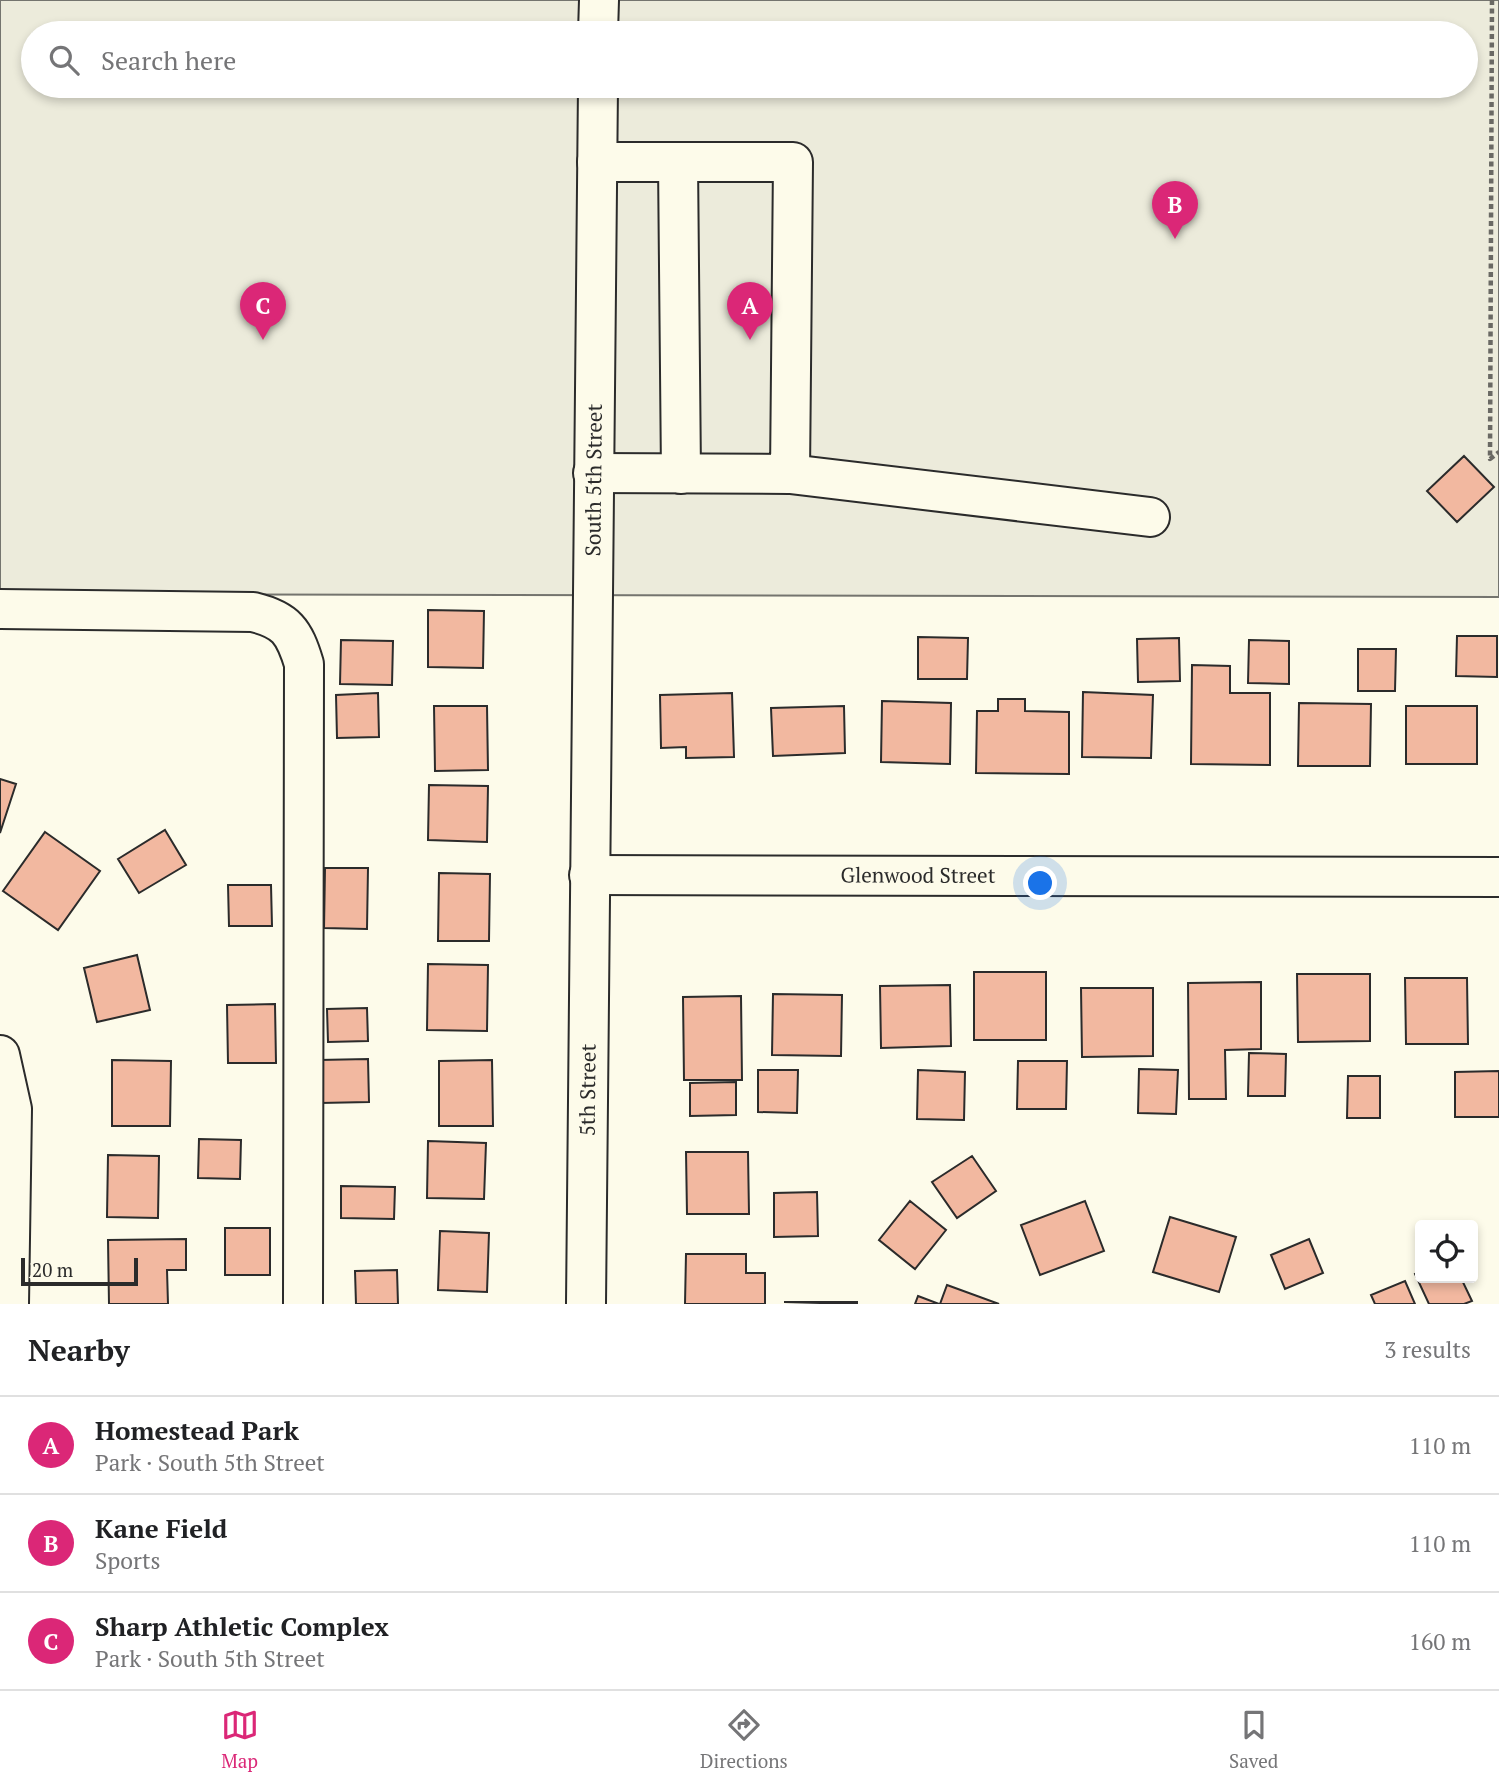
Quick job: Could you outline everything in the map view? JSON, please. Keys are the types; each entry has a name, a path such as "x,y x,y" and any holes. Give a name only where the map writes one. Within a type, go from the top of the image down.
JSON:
{"street":[{"path":"598,21 599,0"},
{"name":"South 5th Street","path":"589,876 598,98"},
{"path":"597,162 793,162 790,474"},
{"path":"678,162 681,474"},
{"path":"593,473 790,474 1150,517"},
{"path":"0,609 253,611 278,618 297,639 304,664 303,1304"},
{"name":"Glenwood Street","path":"589,876 1499,877"},
{"name":"5th Street","path":"586,1304 589,876"},
{"path":"0,1055 12,1110 9,1304"}],"path":[{"path":"1492,0 1490,459 1499,452"}],"shaded area":[{"path":"0,0 1499,0 1499,597 0,594"}],"building":[{"path":"1464,456 1494,487 1457,522 1427,491"},
{"path":"428,610 484,611 483,668 428,667"},
{"path":"1457,636 1497,636 1497,677 1456,676"},
{"path":"918,637 968,638 967,679 918,679"},
{"path":"1179,638 1180,681 1138,682 1137,639"},
{"path":"341,640 393,641 392,685 340,684"},
{"path":"1249,640 1289,641 1289,684 1248,683"},
{"path":"1358,649 1396,649 1395,691 1358,691"},
{"path":"1192,665 1230,666 1230,693 1270,693 1270,765 1191,764"},
{"path":"1083,692 1153,695 1151,758 1082,757"},
{"path":"378,693 379,737 337,738 336,695"},
{"path":"732,693 734,757 686,758 686,747 661,748 660,695"},
{"path":"998,699 1025,699 1025,711 1069,712 1069,774 976,773 977,711 998,711"},
{"path":"882,701 951,703 950,764 881,762"},
{"path":"1299,703 1371,704 1370,766 1298,766"},
{"path":"434,706 487,706 488,770 435,771"},
{"path":"844,706 845,753 773,756 771,708"},
{"path":"1406,706 1477,706 1477,764 1406,764"},
{"path":"0,779 16,784 0,833"},
{"path":"429,785 488,786 487,842 428,840"},
{"path":"165,830 186,865 139,893 118,859"},
{"path":"45,832 100,871 58,930 3,891"},
{"path":"325,868 368,868 367,929 324,928"},
{"path":"439,873 490,874 489,941 438,941"},
{"path":"228,885 271,885 272,926 229,926"},
{"path":"137,955 150,1010 97,1022 84,968"},
{"path":"428,964 488,965 487,1031 427,1030"},
{"path":"974,972 1046,972 1046,1040 974,1040"},
{"path":"1297,974 1370,974 1370,1041 1298,1042"},
{"path":"1405,978 1467,978 1468,1044 1406,1044"},
{"path":"1261,982 1261,1049 1225,1050 1226,1099 1189,1099 1188,983"},
{"path":"950,985 951,1046 881,1048 880,986"},
{"path":"1081,988 1153,988 1153,1056 1082,1057"},
{"path":"773,994 842,995 841,1056 772,1055"},
{"path":"741,996 742,1080 684,1080 683,997"},
{"path":"275,1004 276,1063 228,1063 227,1005"},
{"path":"367,1008 368,1041 328,1042 327,1009"},
{"path":"1249,1053 1286,1054 1285,1096 1248,1096"},
{"path":"368,1059 369,1102 320,1103 319,1060"},
{"path":"112,1060 171,1061 170,1126 112,1126"},
{"path":"492,1060 493,1126 439,1126 439,1061"},
{"path":"1018,1061 1067,1061 1066,1109 1017,1109"},
{"path":"1139,1069 1178,1070 1176,1114 1138,1113"},
{"path":"758,1070 798,1070 797,1113 758,1112"},
{"path":"918,1070 965,1072 964,1120 917,1119"},
{"path":"1499,1071 1499,1117 1455,1117 1455,1072"},
{"path":"1348,1076 1380,1076 1380,1118 1347,1118"},
{"path":"736,1082 736,1115 690,1116 690,1083"},
{"path":"199,1139 241,1140 240,1179 198,1178"},
{"path":"428,1141 486,1143 484,1199 427,1198"},
{"path":"686,1152 748,1152 749,1214 687,1214"},
{"path":"108,1155 159,1156 158,1218 107,1217"},
{"path":"972,1156 996,1191 957,1218 932,1182"},
{"path":"341,1186 395,1187 394,1219 341,1218"},
{"path":"817,1192 818,1236 774,1237 774,1193"},
{"path":"910,1201 946,1230 915,1269 879,1240"},
{"path":"1085,1201 1104,1251 1040,1275 1021,1225"},
{"path":"1170,1217 1236,1237 1219,1292 1153,1272"},
{"path":"225,1228 270,1228 270,1275 225,1275"},
{"path":"440,1231 489,1233 487,1292 438,1290"},
{"path":"186,1239 186,1270 167,1270 168,1304 109,1304 108,1240"},
{"path":"1309,1239 1323,1273 1285,1289 1271,1255"},
{"path":"686,1254 746,1254 746,1273 765,1273 765,1304 685,1304"},
{"path":"397,1270 398,1304 356,1304 355,1271"},
{"path":"1405,1281 1415,1304 1375,1304 1371,1295"},
{"path":"1419,1283 1463,1283 1472,1301 1464,1304 1429,1304"},
{"path":"947,1285 999,1304 940,1304"},
{"path":"918,1296 939,1304 915,1304"},
{"path":"784,1302 857,1302 857,1304"}],"place":[{"name":"Kane Field","path":"1175,239"},
{"name":"Sharp Athletic Complex","path":"263,340"},
{"name":"Homestead Park","path":"750,340"}]}
